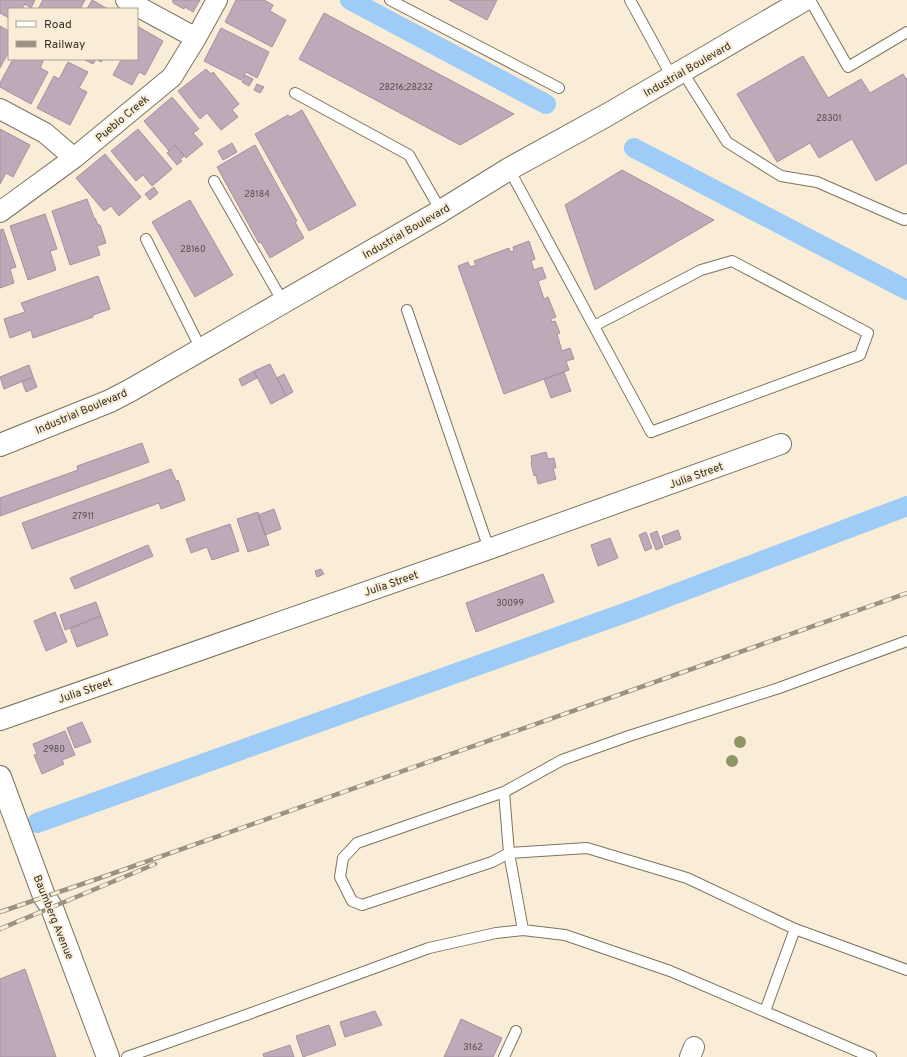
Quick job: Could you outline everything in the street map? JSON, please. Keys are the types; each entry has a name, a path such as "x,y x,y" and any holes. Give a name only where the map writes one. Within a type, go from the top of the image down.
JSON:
{"main road":[{"name":"Industrial Boulevard","path":"0,445 110,401 441,211 509,169 608,115 804,0"},
{"name":"Baumberg Avenue","path":"0,779 44,896 52,908 108,1057"}],"street":[{"path":"126,0 196,38"},
{"name":"Pueblo Creek","path":"0,212 74,158 172,77 217,0"},
{"path":"0,109 45,133 74,158"},
{"name":"Julia Street","path":"0,720 489,549 781,444"}],"lane":[{"path":"390,0 559,88"},
{"path":"630,0 677,74 727,142 781,176 817,182 904,220 907,218"},
{"path":"810,0 848,67 907,32"},
{"path":"295,93 409,155 441,211"},
{"path":"509,169 651,432 860,355 868,333 732,261 701,270 594,326"},
{"path":"214,181 283,302"},
{"path":"146,239 201,349"},
{"path":"408,310 489,549"},
{"path":"907,642 779,688 629,736 562,760 504,792 357,842 343,858 340,877 352,901 362,905 492,862 509,853 587,848 687,878 795,929 907,970"},
{"path":"504,792 509,853 522,930"},
{"path":"764,1011 795,929"},
{"path":"127,1057 242,1017 429,948 496,933 522,930 565,935 670,971 871,1057"},
{"path":"504,1057 516,1031"}],"building":[{"path":"0,0 35,0 31,8 25,4 23,8 8,8 8,17 0,13"},
{"path":"43,0 85,0 81,8 39,8"},
{"path":"92,0 106,8 88,8"},
{"path":"172,0 200,0 193,12 185,7 184,9 173,3"},
{"path":"236,0 264,0 273,5 270,11 286,20 272,47 225,22"},
{"path":"449,0 497,0 487,20"},
{"path":"324,13 514,114 460,145 299,59"},
{"path":"0,26 8,30 8,53 0,68"},
{"path":"138,27 163,41 145,75 139,72 132,85 113,75 121,60 138,60"},
{"path":"221,28 269,52 257,78 246,72 241,80 204,61"},
{"path":"803,56 828,98 861,79 870,93 903,74 906,79 907,78 907,163 876,181 852,139 819,158 810,143 777,162 737,94"},
{"path":"12,60 44,60 40,68 48,72 31,104 0,87 0,83"},
{"path":"85,60 95,60 93,64"},
{"path":"68,62 88,72 79,88 87,92 70,125 37,108 54,76 59,79"},
{"path":"206,69 211,74 213,72 239,104 232,110 238,117 221,130 207,113 200,119 178,91"},
{"path":"245,75 253,79 249,86 242,82"},
{"path":"257,84 264,87 260,93 254,90"},
{"path":"172,97 199,129 193,133 203,144 186,158 175,145 169,151 144,121"},
{"path":"302,110 356,205 309,231 255,134 288,115 290,117"},
{"path":"0,129 30,145 13,177 6,173 0,184"},
{"path":"138,129 172,169 152,186 143,175 136,181 111,151"},
{"path":"232,143 237,152 223,160 218,151"},
{"path":"175,145 184,156 180,160 182,161 177,165 167,153"},
{"path":"255,145 297,221 295,222 304,238 270,258 261,242 259,243 217,167"},
{"path":"105,154 141,197 119,216 111,206 104,211 76,178"},
{"path":"622,170 714,220 595,290 565,205"},
{"path":"154,187 158,193 150,200 145,194"},
{"path":"87,199 94,218 98,225 100,225 106,243 97,246 100,255 70,265 52,211"},
{"path":"190,200 233,275 195,297 152,222"},
{"path":"45,214 57,249 50,251 56,270 28,280 10,226"},
{"path":"3,229 16,267 10,269 14,283 0,288 0,230"},
{"path":"529,241 535,259 531,261 534,270 542,267 546,278 538,281 544,299 548,297 556,317 551,319 552,322 555,321 560,333 557,334 562,351 570,348 574,359 566,361 569,370 504,394 458,266 468,262 470,267 476,265 474,261 509,248 510,252 514,251 513,247"},
{"path":"98,276 110,309 93,315 93,317 33,338 31,330 10,338 4,319 25,312 21,303"},
{"path":"270,364 286,396 271,404 254,371"},
{"path":"29,365 33,377 4,389 0,377"},
{"path":"254,371 257,378 242,386 239,379"},
{"path":"564,372 571,391 551,398 544,379"},
{"path":"284,374 293,392 286,396 277,378"},
{"path":"33,377 37,387 26,392 22,381"},
{"path":"142,443 149,462 0,516 0,498 78,470 77,466"},
{"path":"546,452 548,459 554,458 556,468 553,468 556,479 538,484 536,475 534,476 531,456"},
{"path":"171,469 176,481 178,480 185,500 161,509 159,503 32,549 22,523"},
{"path":"274,509 281,529 265,535 258,515"},
{"path":"258,512 269,545 248,552 237,519"},
{"path":"230,524 239,551 212,560 207,547 191,553 186,539"},
{"path":"678,530 681,539 665,545 662,536"},
{"path":"657,531 663,547 656,550 650,534"},
{"path":"646,532 652,548 645,551 639,535"},
{"path":"610,538 618,558 598,566 591,545"},
{"path":"148,545 153,556 75,589 70,578"},
{"path":"321,569 324,574 317,577 315,571"},
{"path":"543,574 554,602 476,632 466,603"},
{"path":"96,602 101,616 65,630 60,615"},
{"path":"55,612 67,642 46,651 34,621"},
{"path":"101,616 108,635 77,647 70,628"},
{"path":"82,722 91,742 75,748 67,728"},
{"path":"65,731 75,755 62,760 64,764 42,774 34,755 37,754 33,744"},
{"path":"25,969 56,1057 0,1057 0,979"},
{"path":"375,1011 382,1025 345,1037 340,1022"},
{"path":"461,1019 502,1038 493,1057 444,1057"},
{"path":"329,1025 336,1045 303,1057 296,1036"},
{"path":"290,1045 294,1057 264,1057 263,1054"}],"waterway":[{"path":"350,0 546,104"},
{"path":"634,148 907,290"},
{"path":"37,823 633,610 907,506"}],"railway":[{"path":"0,912 907,593"},
{"path":"0,929 155,864"}]}
